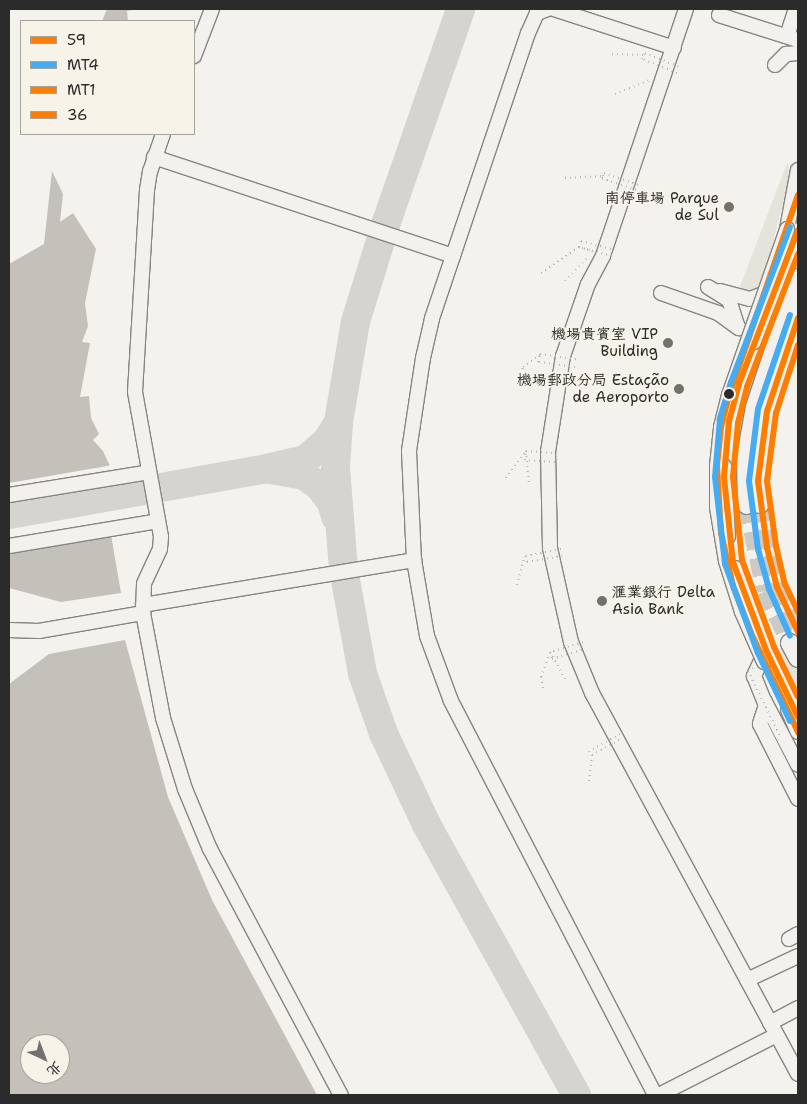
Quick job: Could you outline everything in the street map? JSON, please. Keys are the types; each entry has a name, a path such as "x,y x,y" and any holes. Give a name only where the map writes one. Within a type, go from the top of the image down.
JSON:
{"main road":[{"path":"798,278 755,407 746,457 753,504 767,411 798,318"}],"street":[{"path":"195,53 212,9"},
{"path":"548,9 538,13 532,21 453,256 422,358 409,450 414,560 427,636 451,701 655,1095"},
{"path":"554,9 674,48"},
{"path":"686,9 603,256 588,284 563,356 548,452 550,539 558,594 571,642 592,693 798,1074"},
{"path":"719,15 793,38 796,9"},
{"path":"775,65 786,54 798,53"},
{"path":"163,135 154,157 147,190 135,392 158,521 160,550 144,584 143,609 163,718 185,789 210,850 341,1095"},
{"path":"154,157 453,256"},
{"path":"798,170 793,229 724,412 717,466 718,507 726,561 742,612 798,732"},
{"path":"798,195 793,229 777,286 754,343 729,421 724,494 733,562 763,643 798,717"},
{"path":"718,313 756,299 777,286"},
{"path":"739,328 727,297 713,290 756,299"},
{"path":"661,293 718,313 739,328 754,343"},
{"path":"9,495 149,472"},
{"path":"9,546 158,521"},
{"path":"9,630 39,631 143,609 414,560"},
{"path":"763,643 755,673 764,700 797,758 783,772"},
{"path":"764,700 760,724 798,799"},
{"path":"747,980 798,956"},
{"path":"659,1095 774,1029 798,1008"}],"path":[{"path":"612,54 644,55 680,67"},
{"path":"644,55 642,60 677,73"},
{"path":"615,94 652,80 657,65"},
{"path":"565,178 603,176 604,172 638,185"},
{"path":"603,176 602,178 636,190"},
{"path":"541,273 579,247 581,241 615,250"},
{"path":"579,247 612,256"},
{"path":"565,281 594,251"},
{"path":"521,374 523,367 540,354 577,360"},
{"path":"540,354 538,362 575,368"},
{"path":"526,451 557,453"},
{"path":"526,451 525,460 529,484"},
{"path":"506,478 526,451"},
{"path":"525,460 555,462"},
{"path":"525,556 561,550"},
{"path":"525,556 526,562 562,556"},
{"path":"517,585 525,556"},
{"path":"550,652 583,642"},
{"path":"552,659 584,649"},
{"path":"550,652 552,659 565,679"},
{"path":"544,688 541,677 550,652"},
{"path":"755,673 748,671 780,736"},
{"path":"590,781 592,755 590,751 620,734"},
{"path":"592,755 621,739"}],"shaded area":[{"path":"107,9 139,9 127,11 128,20 102,20"},
{"path":"787,163 791,171 763,282 757,292 738,292"},
{"path":"52,171 63,194 60,222 73,213 96,249 85,303 88,326 82,342 90,343 80,397 89,396 91,418 99,434 93,440 103,451 110,466 110,529 121,593 61,602 9,588 9,264 44,244"},
{"path":"798,241 798,268 752,402 742,505 733,505 732,474 738,422"},
{"path":"125,640 168,797 212,900 317,1095 9,1095 9,684 49,654"},
{"path":"785,646 798,667 798,694 778,650"}],"pier":[{"path":"113,465 113,529 9,549 9,483"}],"taxiway":[{"path":"460,9 386,221 355,321 338,422 335,467 343,569 362,673 383,733 426,824 576,1095"},
{"path":"335,516 331,502 319,486 304,475 266,468 305,459 326,441 338,422"},
{"path":"9,514 266,468"}],"tunnel":[{"path":"760,504 777,587 798,632"},
{"path":"747,505 765,591 790,643"}],"transit line":[{"name":"59","path":"798,195 729,395 721,427 717,466 721,533 733,586 751,633 798,732"},
{"name":"MT4","path":"790,227 731,382 720,419 715,477 725,564 758,653 790,721"},
{"name":"36","path":"798,230 739,384 729,421 724,477 733,562 766,650 798,717"},
{"name":"MT1","path":"798,254 747,387 738,423 733,477 742,560 774,647 798,697"},
{"name":"MT4","path":"790,315 758,409 749,481 758,549 769,589 790,636"},
{"name":"59","path":"798,318 767,411 758,481 767,548 777,587 798,632"},
{"name":"MT1","path":"798,345 776,413 767,481 776,546 785,584 798,612"}],"place":[{"name":"南停車場 Parque de Sul","path":"729,207"},
{"name":"機場貴賓室 VIP Building","path":"668,343"},
{"name":"機場郵政分局 Estação de Aeroporto","path":"679,389"},
{"name":"滙業銀行 Delta Asia Bank","path":"602,601"}]}
